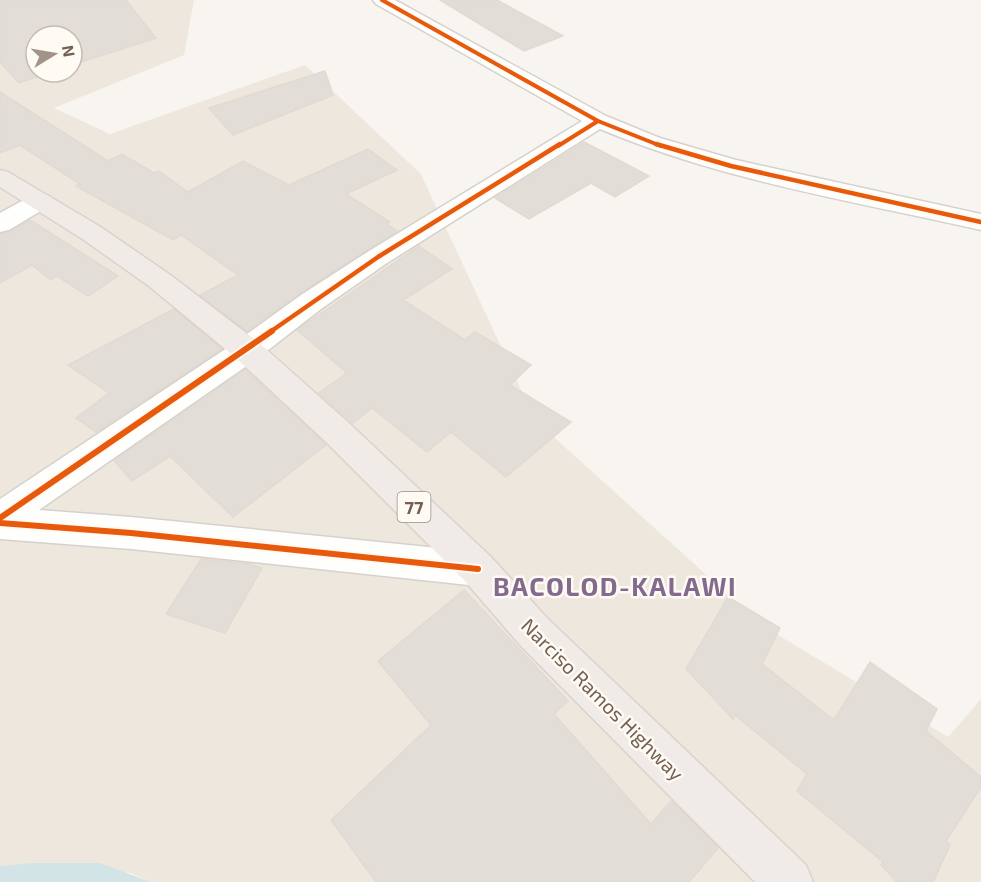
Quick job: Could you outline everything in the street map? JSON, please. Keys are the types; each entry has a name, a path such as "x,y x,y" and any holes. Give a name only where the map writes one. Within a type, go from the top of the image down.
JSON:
{"highway":[{"name":"Narciso Ramos Highway","path":"0,177 159,280 247,350 338,433 478,569 534,632 789,882"}],"street":[{"path":"382,0 598,122 652,143 730,166 981,222"},
{"path":"0,518 247,350 311,302 378,257 598,122"},
{"path":"0,224 40,201"},
{"path":"0,523 131,533 478,569"}],"shaded area":[{"path":"0,0 194,0 184,55 54,108 110,134 305,65 421,174 535,420 763,626 948,737 981,699 981,882 151,882 131,873 28,863 0,866"},
{"path":"28,863 100,863 151,882 0,882 0,866"}],"building":[{"path":"0,0 126,0 156,38 84,61 84,24 24,24 24,81 19,83 0,62"},
{"path":"440,0 497,0 563,36 524,51"},
{"path":"325,71 333,95 233,135 209,108"},
{"path":"0,92 108,161 122,154 154,173 159,171 188,192 243,161 289,185 368,149 397,170 346,194 390,222 387,224 397,231 300,293 247,331 200,295 238,275 181,235 173,240 76,186 80,184 20,145 0,153"},
{"path":"584,142 649,176 615,197 591,183 529,219 495,198"},
{"path":"30,220 118,276 88,296 57,276 51,280 32,265 0,283 0,234 10,232"},
{"path":"419,246 452,269 403,300 465,340 475,332 531,365 510,385 571,422 506,477 451,432 427,452 372,408 353,423 319,393 347,373 297,330"},
{"path":"174,309 222,349 96,432 76,418 109,393 68,365"},
{"path":"245,370 326,445 233,517 170,456 132,481 114,461"},
{"path":"201,559 249,564 262,568 225,633 166,614"},
{"path":"464,590 568,701 554,714 651,824 671,801 718,848 689,882 376,882 331,820 431,725 378,661"},
{"path":"728,597 780,628 762,664 834,720 870,662 937,709 926,731 981,777 981,787 946,841 950,845 933,882 897,882 881,865 883,862 797,791 807,774 735,715 733,719 686,669"}],"cycle path":[{"path":"382,0 598,121 652,143 731,166 981,222"},
{"path":"0,518 247,350 311,302 378,257 598,121"},
{"path":"0,523 131,533 478,569"}],"district":[{"name":"BACOLOD-KALAWI","path":"615,585"}]}
